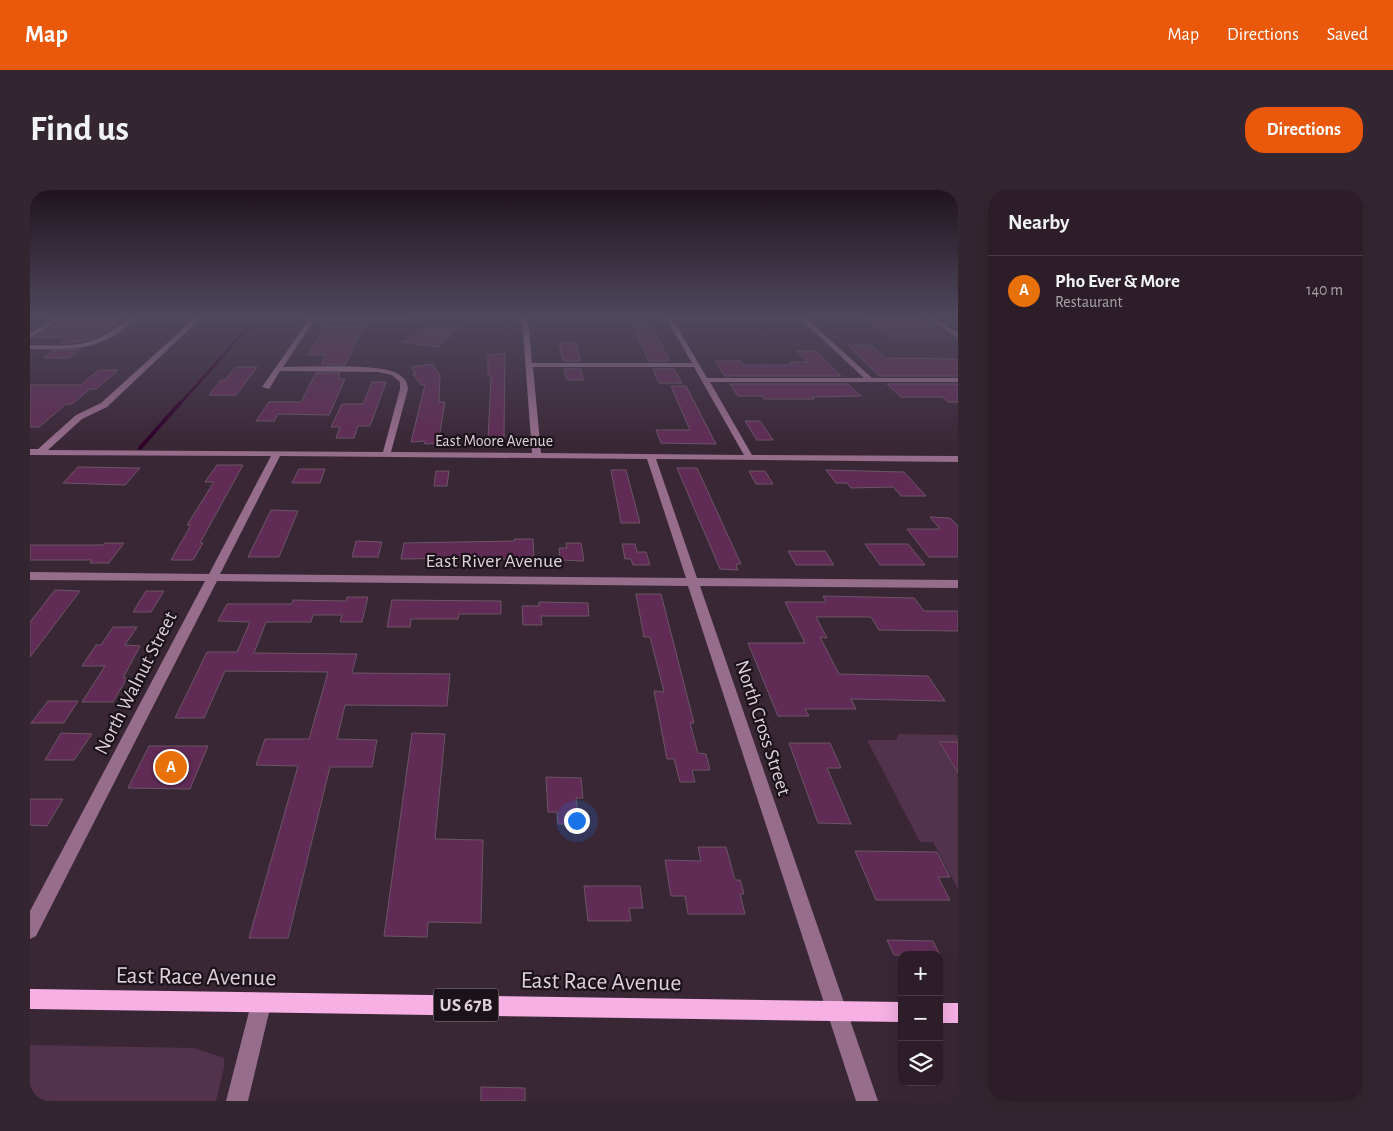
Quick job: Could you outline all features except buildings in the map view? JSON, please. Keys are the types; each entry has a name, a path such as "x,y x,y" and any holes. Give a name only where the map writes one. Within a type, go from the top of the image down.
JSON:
{"main road":[{"name":"East Race Avenue","path":"30,999 260,1004 898,1012"},
{"path":"943,1013 958,1013"}],"street":[{"path":"40,452 79,417 104,405 152,361"},
{"path":"266,387 283,361"},
{"path":"529,361 537,456"},
{"path":"693,361 750,458"},
{"path":"849,361 870,380"},
{"path":"529,365 696,365"},
{"path":"278,368 370,369 394,374 403,381 404,389 386,455"},
{"path":"705,380 958,380"},
{"name":"East Moore Avenue","path":"30,452 958,459"},
{"name":"North Walnut Street","path":"30,930 277,454"},
{"name":"North Cross Street","path":"651,457 867,1101"},
{"name":"East River Avenue","path":"30,576 958,584"},
{"path":"237,1101 260,1004"}],"shaded area":[{"path":"899,734 958,735 958,742 938,742 958,774 958,889 933,842 920,842 867,740 896,740"},
{"path":"30,1045 194,1048 224,1058 224,1068 216,1101 30,1101"}],"waterway":[{"path":"179,405 218,361"},
{"path":"140,448 180,403"}],"place":[{"name":"Pho Ever & More","path":"171,767"}]}
